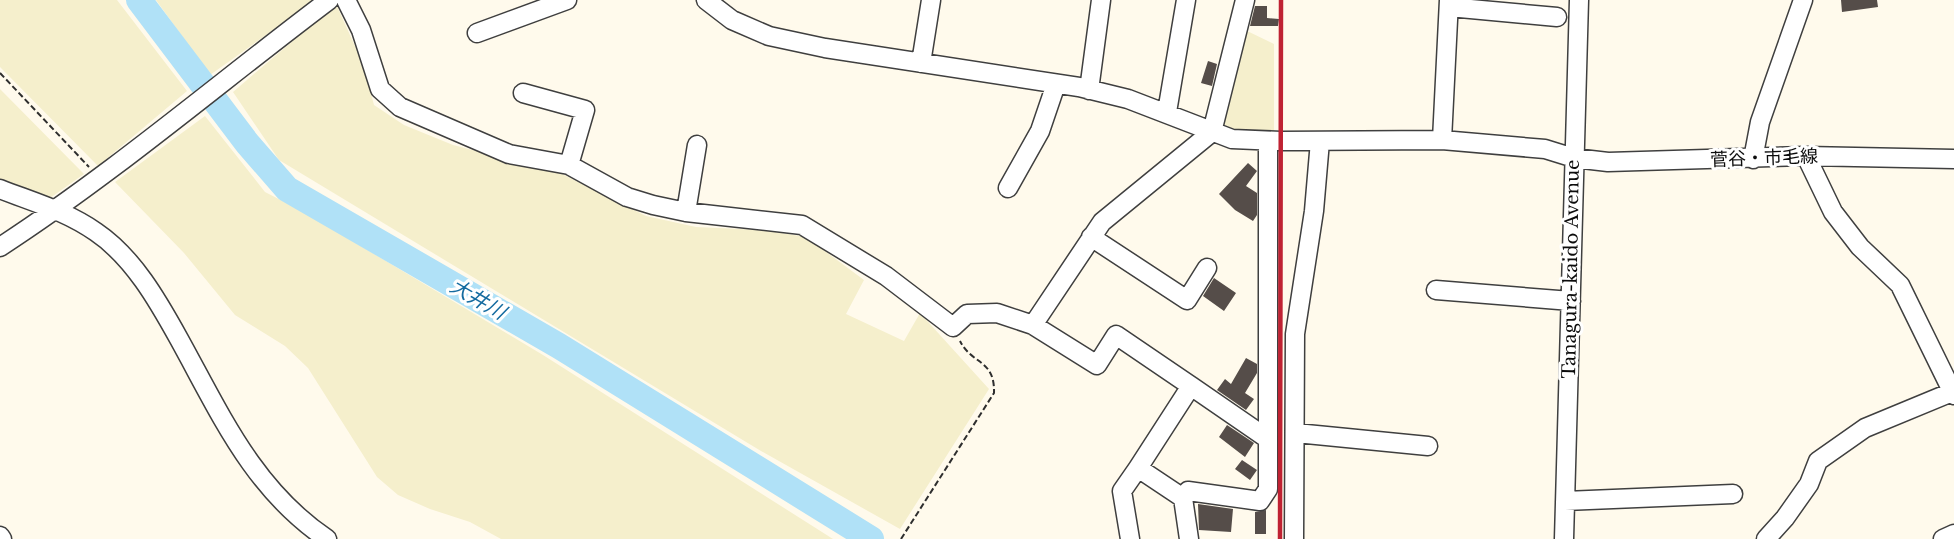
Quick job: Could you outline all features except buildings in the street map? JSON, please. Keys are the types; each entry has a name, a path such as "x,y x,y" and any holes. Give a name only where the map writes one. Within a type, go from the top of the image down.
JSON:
{"street":[{"path":"0,247 99,180 217,84 329,0"},
{"path":"346,0 361,30 380,89 400,107 509,154 569,165 627,197 686,212 802,225 886,276 953,327 968,314 998,313 1033,325 1097,365 1116,335 1268,439"},
{"path":"477,33 567,0"},
{"name":"菅谷・市毛線","path":"706,0 732,20 769,36 825,48 1089,90 1128,99 1167,112 1232,139 1268,141 1442,140 1545,149 1574,158 1608,162 1806,156 1954,159"},
{"path":"732,0 732,20"},
{"path":"921,63 931,0"},
{"path":"1089,90 1101,0"},
{"path":"1167,112 1186,0"},
{"path":"1033,325 1102,222 1212,132 1245,0"},
{"name":"Tanagura-kaido Avenue","path":"1564,539 1579,0"},
{"path":"1753,159 1760,122 1803,0"},
{"path":"1442,140 1449,4 1557,17"},
{"path":"1008,188 1040,131 1056,84"},
{"path":"523,93 585,110 569,165"},
{"path":"1189,539 1183,498 1188,491 1260,501 1268,489 1268,141"},
{"path":"1294,539 1296,434 1294,334 1314,211 1320,141"},
{"path":"686,212 697,145"},
{"path":"1766,539 1785,518 1809,484 1818,461 1865,428 1953,394 1900,285 1860,248 1833,212 1806,156"},
{"path":"0,189 58,209 97,233 156,297 222,416 264,483 289,511 327,539"},
{"path":"1091,237 1187,300 1207,268"},
{"path":"1436,290 1571,301"},
{"path":"1130,539 1122,491 1191,386"},
{"path":"1296,434 1428,446"},
{"path":"1138,468 1183,498"},
{"path":"1565,501 1733,494"},
{"path":"1943,539 1954,534"}],"path":[{"path":"0,73 99,180"},
{"path":"901,539 994,393 994,380 990,370 963,347 953,327"}],"shaded area":[{"path":"0,0 117,0 187,91 98,166 0,67"},
{"path":"156,0 315,0 210,75"},
{"path":"336,4 363,64 374,105 404,125 453,145 556,171 646,216 696,227 763,230 806,237 864,280 846,314 904,341 920,313 989,389 900,529 761,451 279,160 233,92"},
{"path":"1243,29 1274,44 1274,136 1240,131 1219,123"},
{"path":"0,89 84,174 50,198 0,180"},
{"path":"205,116 265,192 304,212 543,355 833,539 501,539 470,522 430,509 398,495 377,477 308,368 285,346 235,315 184,253 115,182"}],"waterway":[{"name":"大井川","path":"139,0 247,143 287,189 559,346 871,539"}],"railway":[{"path":"1280,539 1281,0"}]}
